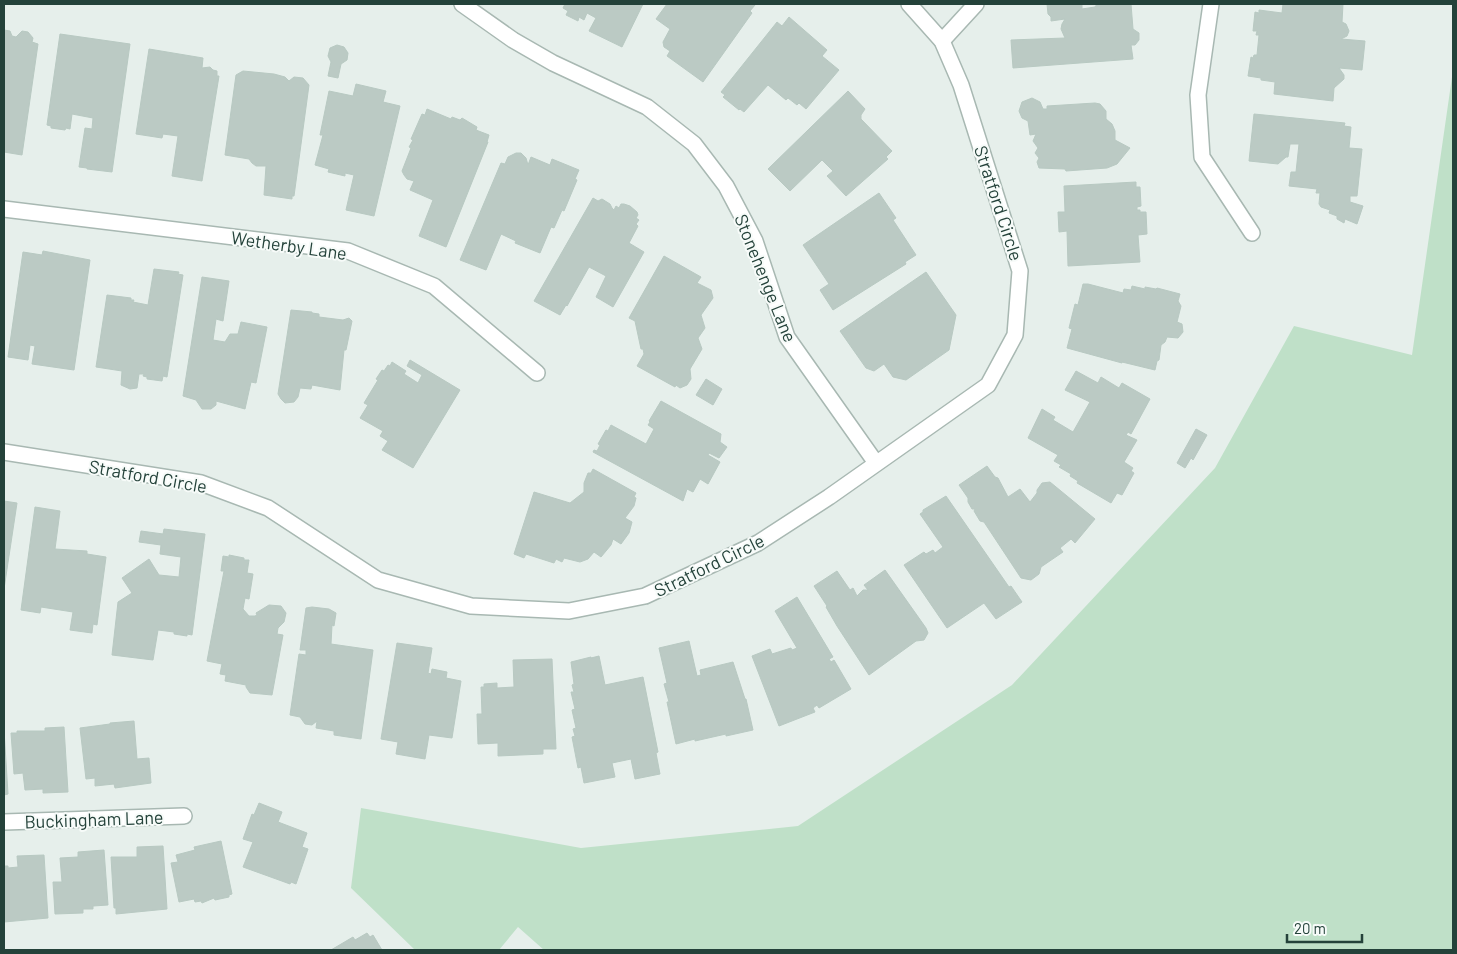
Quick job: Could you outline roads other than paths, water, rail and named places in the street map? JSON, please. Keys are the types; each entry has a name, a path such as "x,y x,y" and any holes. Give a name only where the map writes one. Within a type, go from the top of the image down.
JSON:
{"street":[{"name":"Stonehenge Lane","path":"462,4 513,40 554,63 647,107 694,144 726,186 755,241 787,337 876,463"},
{"name":"Stratford Circle","path":"4,452 201,482 268,508 378,580 471,606 569,611 645,596 758,543 829,498 988,385 1015,335 1020,271 961,85 942,41 909,4"},
{"path":"942,41 976,4"},
{"path":"1211,4 1198,95 1202,157 1252,234"},
{"name":"Wetherby Lane","path":"4,209 348,251 434,286 537,373"},
{"name":"Buckingham Lane","path":"4,822 184,816"}]}
